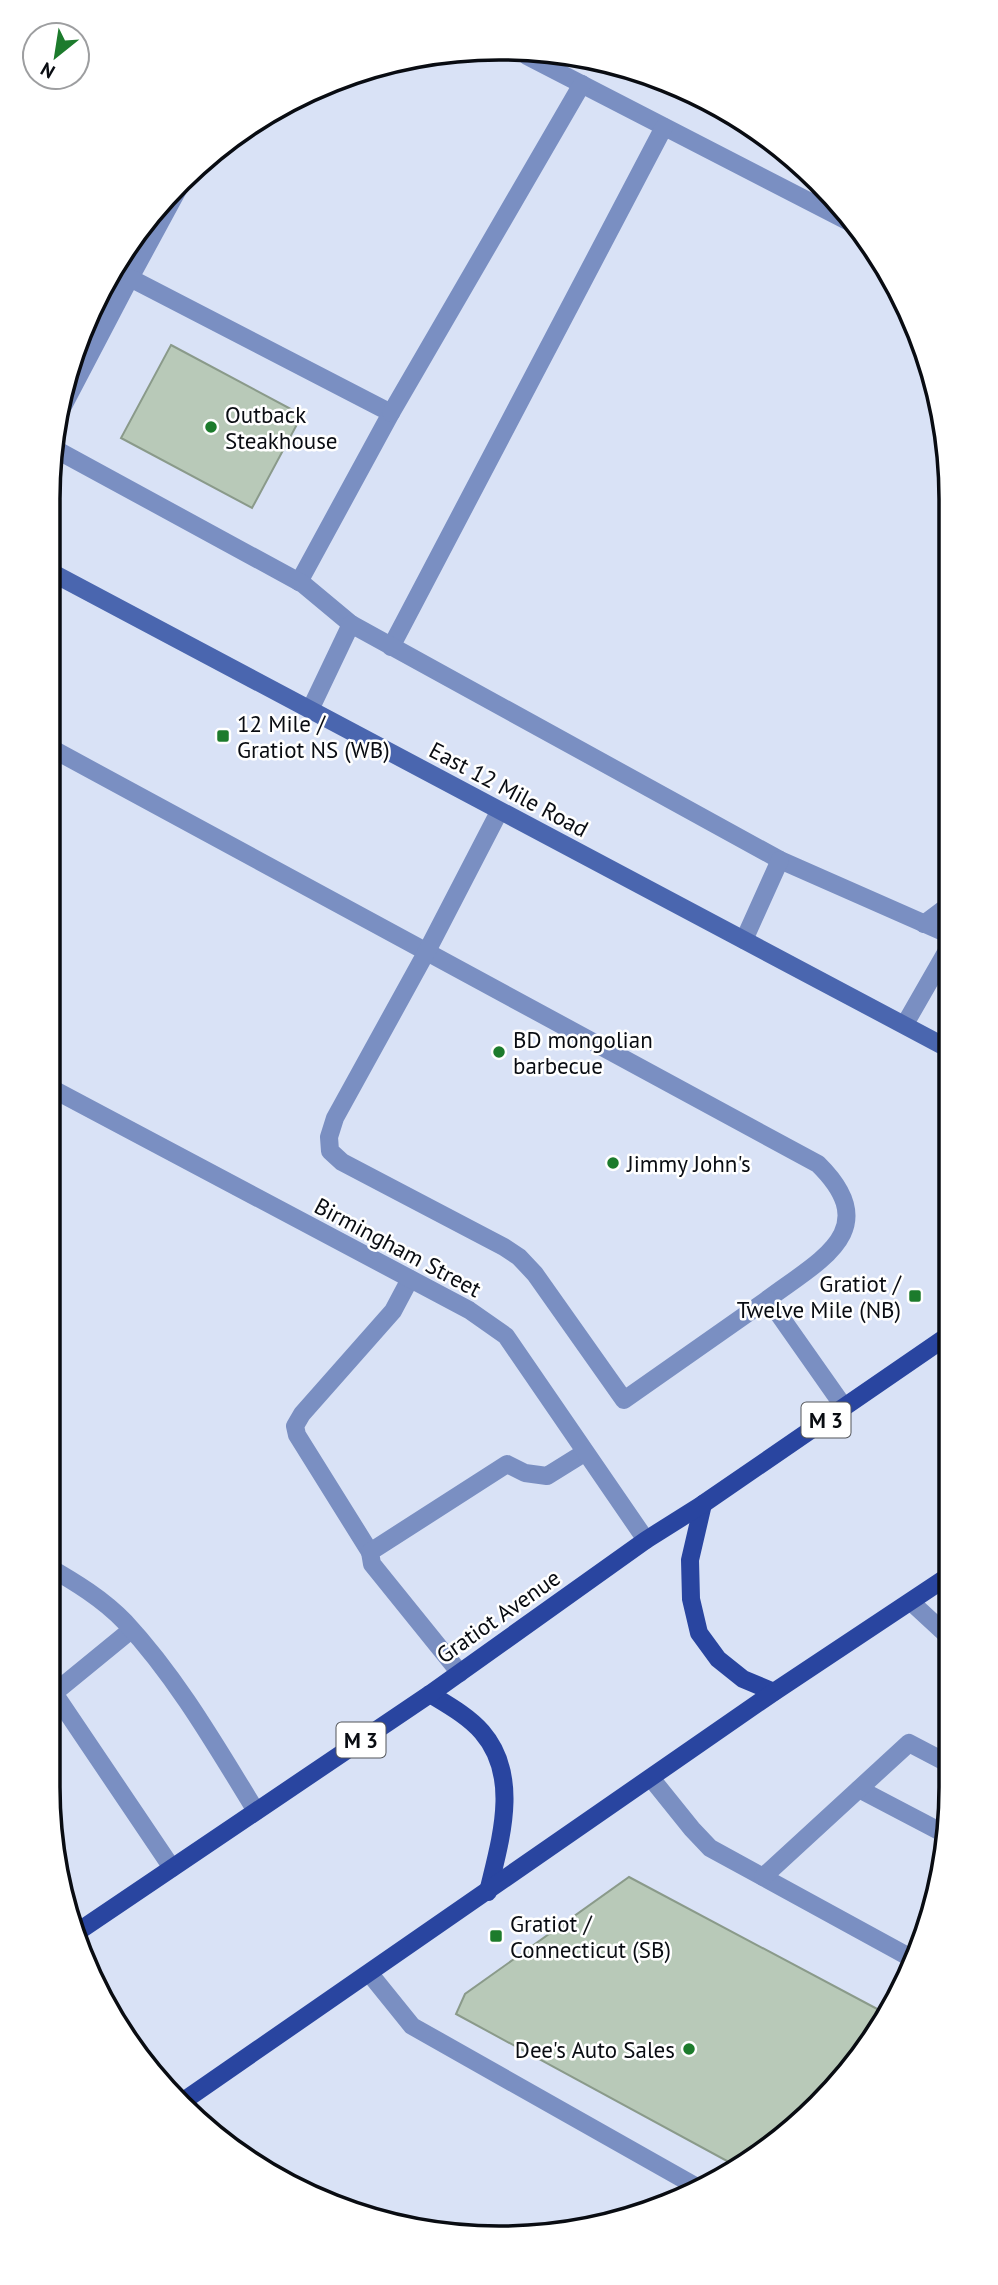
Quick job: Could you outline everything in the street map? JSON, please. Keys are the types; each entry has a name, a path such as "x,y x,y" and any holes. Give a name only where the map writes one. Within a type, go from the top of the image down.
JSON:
{"main road":[{"name":"East 12 Mile Road","path":"60,577 939,1043"},
{"name":"Gratiot Avenue","path":"83,1928 430,1694 646,1540 703,1504 939,1342"},
{"path":"703,1504 690,1560 691,1599 699,1633 718,1659 743,1679 774,1692"},
{"path":"189,2098 774,1692 939,1583"},
{"path":"430,1694 457,1711 482,1733 497,1759 505,1792 503,1831 488,1892"}],"street":[{"path":"537,61 833,214"},
{"path":"299,582 391,413 582,84"},
{"path":"391,647 664,127"},
{"path":"74,385 165,214"},
{"path":"130,278 391,413"},
{"path":"62,453 299,582 351,624 391,647 780,860 939,930"},
{"path":"310,710 351,624"},
{"path":"60,753 427,951 818,1164 836,1181 846,1203 847,1222 840,1242 768,1299 624,1400 535,1274 519,1257 342,1162 330,1152 328,1137 335,1118 427,951 499,812"},
{"path":"744,940 780,860"},
{"path":"925,924 939,913"},
{"path":"905,1024 939,965"},
{"name":"Birmingham Street","path":"60,1093 469,1310 506,1336 646,1540"},
{"path":"410,1279 394,1311 302,1414 295,1426 297,1435 370,1552 372,1564 460,1673"},
{"path":"768,1299 844,1407"},
{"path":"370,1552 507,1464 525,1473 547,1476 584,1453"},
{"path":"60,1573 82,1586 124,1621 174,1682 256,1811"},
{"path":"911,1602 939,1629"},
{"path":"60,1684 131,1630"},
{"path":"60,1704 172,1868"},
{"path":"763,1877 909,1743 939,1759"},
{"path":"651,1778 710,1848 905,1955"},
{"path":"859,1789 936,1830"},
{"path":"370,1974 412,2026 686,2183"}],"building":[{"name":"Outback Steakhouse","path":"171,345 302,415 252,508 121,438"},
{"name":"Dee's Auto Sales","path":"629,1877 878,2009 848,2054 810,2097 767,2135 728,2161 456,2014 465,1994"}],"place":[{"name":"Outback Steakhouse","path":"211,427"},
{"name":"12 Mile / Gratiot NS (WB)","path":"223,736"},
{"name":"BD mongolian barbecue","path":"499,1052"},
{"name":"Jimmy John's","path":"613,1163"},
{"name":"Gratiot / Twelve Mile (NB)","path":"915,1296"},
{"name":"Gratiot / Connecticut (SB)","path":"496,1936"},
{"name":"Dee's Auto Sales","path":"689,2049"}]}
